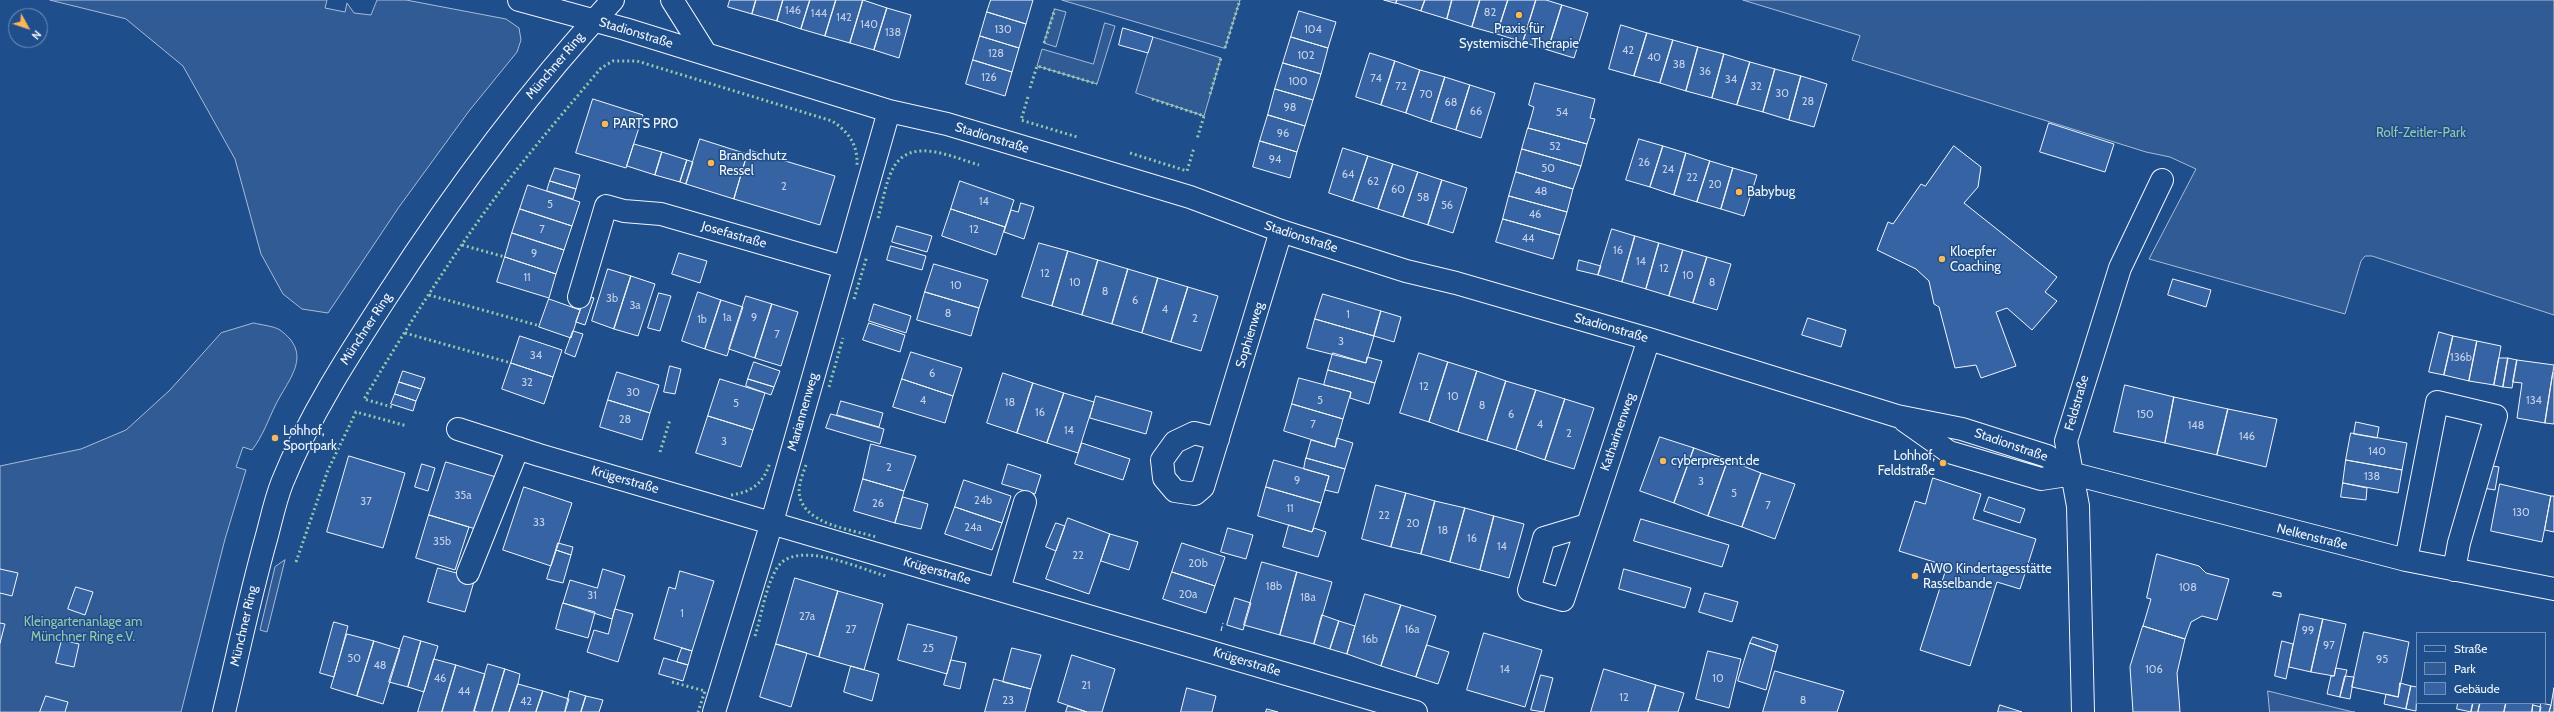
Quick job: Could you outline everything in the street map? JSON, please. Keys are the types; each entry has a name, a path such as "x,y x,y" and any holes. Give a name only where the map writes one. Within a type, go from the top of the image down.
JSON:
{"street":[{"name":"Stadionstraße","path":"519,0 706,54 889,111 947,124 1190,197 1282,231 1406,271 1456,283 1649,339 1897,416 1949,452 2041,479 2074,474"},
{"name":"Münchner Ring","path":"229,711 252,591 281,485 297,448 330,386 399,277 494,142 554,65 613,0"},
{"name":"Stadionstraße","path":"672,0 706,54"},
{"name":"Mariannenweg","path":"714,712 772,522 889,111"},
{"name":"Feldstraße","path":"2083,712 2078,506 2074,474 2066,441 2075,407 2120,268 2162,180"},
{"name":"Josefastraße","path":"579,297 606,206 624,211 661,214 844,267"},
{"name":"Sophienweg","path":"1218,439 1282,231"},
{"name":"Katharinenweg","path":"1587,525 1649,339"},
{"path":"2406,560 2437,402 2496,416 2459,543 2454,570"},
{"name":"Krügerstraße","path":"458,429 518,448 1416,712"},
{"path":"468,573 518,448"},
{"name":"Nelkenstraße","path":"2074,474 2406,560 2554,589"},
{"path":"999,589 1025,502"}],"green space":[{"path":"50,0 327,0 325,8 345,12 347,3 354,13 371,15 377,0 406,0 506,19 519,28 521,40 517,52 469,111 399,207 328,313 302,309 283,294 261,254 235,159 183,66 126,19"},
{"path":"1062,0 1240,0 1225,48"},
{"name":"Rolf-Zeitler-Park","path":"1743,0 2554,0 2554,315 2372,256 2365,256 2361,261 2345,314 2149,259 2196,169 2170,157 2146,152 1852,60 1860,36"},
{"path":"1055,9 1066,12 1056,47 1044,43"},
{"path":"1105,23 1115,26 1097,84 1037,66 1042,49 1093,64"},
{"path":"1153,37 1221,58 1204,116 1136,93"},
{"name":"Kleingartenanlage am Münchner Ring e.V.","path":"254,323 280,330 290,339 295,348 297,357 296,366 259,439 252,450 243,447 236,467 246,470 225,539 181,712 0,712 0,466 81,449 126,430 170,390 221,333"},
{"path":"285,560 267,632 260,630 275,567"},
{"path":"2268,691 2353,712 2270,712"}],"building":[{"path":"730,0 756,0 752,14 728,7"},
{"path":"756,0 783,0 777,21 752,14"},
{"path":"783,0 810,0 801,29 777,21"},
{"path":"810,0 836,0 825,36 801,29"},
{"path":"836,0 863,0 850,43 825,36"},
{"path":"863,0 887,8 874,50 850,43"},
{"path":"991,0 1033,0 1026,24 987,12"},
{"path":"1384,0 1397,0 1396,3"},
{"path":"1397,0 1425,0 1421,11 1396,3"},
{"path":"1425,0 1452,0 1447,19 1421,11"},
{"path":"1452,0 1480,0 1472,27 1447,19"},
{"path":"1480,0 1508,0 1497,34 1472,27"},
{"path":"1508,0 1536,0 1523,42 1497,34"},
{"path":"1536,0 1546,0 1562,5 1548,50 1523,42"},
{"path":"1562,5 1588,13 1574,58 1548,50"},
{"path":"887,8 911,15 899,58 874,50"},
{"path":"1299,11 1336,22 1328,48 1291,37"},
{"path":"987,12 1026,24 1019,48 980,36"},
{"path":"1621,25 1647,33 1634,76 1609,69"},
{"path":"1123,28 1153,37 1148,53 1119,45"},
{"path":"1647,33 1673,40 1660,83 1634,76"},
{"path":"980,36 1019,48 1012,72 973,60"},
{"path":"1291,37 1328,48 1321,74 1283,63"},
{"path":"1673,40 1698,47 1686,91 1660,83"},
{"path":"1698,47 1724,54 1712,98 1686,91"},
{"path":"1370,53 1395,61 1381,105 1356,97"},
{"path":"1724,54 1750,62 1737,105 1712,98"},
{"path":"973,60 1012,72 1005,96 966,84"},
{"path":"1395,61 1420,70 1406,113 1381,105"},
{"path":"1750,62 1775,69 1763,112 1737,105"},
{"path":"1283,63 1321,74 1313,100 1275,89"},
{"path":"1775,69 1801,76 1789,120 1763,112"},
{"path":"1420,70 1445,77 1431,122 1406,113"},
{"path":"1801,76 1827,84 1814,127 1789,120"},
{"path":"1445,77 1470,85 1456,130 1431,122"},
{"path":"1535,83 1595,99 1590,118 1595,119 1587,144 1528,128 1534,107 1529,105"},
{"path":"1470,85 1495,93 1481,138 1456,130"},
{"path":"1275,89 1313,100 1305,126 1268,115"},
{"path":"593,99 643,115 626,168 576,153"},
{"path":"1268,115 1305,126 1297,152 1260,141"},
{"path":"2049,123 2114,144 2105,172 2040,152"},
{"path":"1528,128 1587,144 1581,166 1522,149"},
{"path":"700,139 747,154 734,199 686,184"},
{"path":"1639,139 1663,146 1650,187 1626,180"},
{"path":"1260,141 1297,152 1290,178 1253,167"},
{"path":"634,144 662,152 655,175 627,166"},
{"path":"1663,146 1686,153 1674,195 1650,187"},
{"path":"1954,146 1981,167 1978,187 1964,203 2057,277 2045,292 2057,301 2032,330 2007,308 1996,312 2016,366 1981,378 1976,365 1955,368 1939,307 1934,304 1929,281 1916,269 1877,250 1888,222 1893,224 1921,184 1925,186"},
{"path":"1343,148 1368,156 1353,201 1329,193"},
{"path":"1522,149 1581,166 1573,189 1516,172"},
{"path":"749,150 835,176 820,225 734,199"},
{"path":"662,152 687,160 680,182 655,175"},
{"path":"1686,153 1710,161 1697,202 1674,195"},
{"path":"1368,156 1393,164 1378,209 1353,201"},
{"path":"687,160 693,162 686,184 680,182"},
{"path":"1710,161 1733,168 1721,209 1697,202"},
{"path":"1393,164 1418,172 1403,217 1378,209"},
{"path":"555,168 580,175 576,189 550,181"},
{"name":"Babybug","path":"1733,168 1757,175 1744,216 1721,209"},
{"path":"1418,172 1442,180 1428,225 1403,217"},
{"path":"1516,172 1573,189 1567,212 1509,196"},
{"path":"1442,180 1467,188 1453,233 1428,225"},
{"path":"550,181 576,189 573,199 547,191"},
{"path":"960,181 1014,200 1005,227 951,209"},
{"path":"528,185 580,202 572,226 520,209"},
{"path":"1509,196 1567,212 1560,235 1503,219"},
{"path":"1021,203 1034,207 1024,239 1004,232 1011,210 1018,212"},
{"path":"520,209 572,226 564,250 512,233"},
{"path":"951,209 1005,227 996,255 942,236"},
{"path":"1503,219 1560,235 1553,259 1496,242"},
{"path":"897,226 932,236 927,252 892,242"},
{"path":"1612,229 1635,236 1622,282 1598,275"},
{"path":"512,233 564,250 556,274 505,257"},
{"path":"1635,236 1659,243 1646,289 1622,282"},
{"path":"1039,243 1068,251 1052,306 1022,297"},
{"path":"1659,243 1683,250 1669,296 1646,289"},
{"path":"891,246 926,256 922,270 887,260"},
{"path":"1683,250 1707,257 1693,303 1669,296"},
{"path":"1068,251 1098,260 1082,315 1052,306"},
{"path":"679,253 707,261 700,283 672,274"},
{"path":"505,257 556,274 549,298 497,282"},
{"path":"1707,257 1731,264 1717,310 1693,303"},
{"path":"1098,260 1128,269 1112,324 1082,315"},
{"path":"1579,260 1601,266 1598,275 1577,270"},
{"path":"934,264 988,280 979,308 925,292"},
{"path":"608,269 631,276 614,329 592,321"},
{"path":"1128,269 1158,278 1142,333 1112,324"},
{"path":"631,276 655,284 638,336 614,329"},
{"path":"1158,278 1188,287 1171,342 1142,333"},
{"path":"2173,279 2211,290 2206,307 2168,295"},
{"path":"1188,287 1218,296 1201,351 1171,342"},
{"path":"698,292 721,300 705,349 682,341"},
{"path":"925,292 979,308 971,336 917,320"},
{"path":"659,293 671,296 660,331 648,328"},
{"path":"1323,294 1381,311 1374,336 1315,319"},
{"path":"586,296 594,298 585,325 576,322"},
{"path":"746,296 772,304 755,358 729,349"},
{"path":"549,299 580,310 571,338 539,327"},
{"path":"721,300 743,307 727,356 705,349"},
{"path":"772,304 798,312 781,366 755,358"},
{"path":"874,304 911,316 906,333 869,321"},
{"path":"1381,311 1401,317 1394,342 1374,336"},
{"path":"1808,318 1846,330 1841,347 1802,335"},
{"path":"1315,319 1374,336 1366,363 1307,348"},
{"path":"869,323 905,335 900,352 863,340"},
{"path":"573,331 583,334 575,357 565,353"},
{"path":"2439,332 2453,336 2444,375 2429,372"},
{"path":"520,336 562,350 553,377 511,363"},
{"path":"2453,336 2477,341 2469,381 2444,375"},
{"path":"2477,341 2501,346 2494,385 2469,381"},
{"path":"911,352 962,368 953,396 902,379"},
{"path":"1333,353 1366,363 1367,357 1382,361 1375,383 1328,370"},
{"path":"1419,353 1448,362 1429,422 1400,413"},
{"path":"2499,358 2508,358 2503,387 2494,385"},
{"path":"2508,358 2517,360 2512,388 2503,387"},
{"path":"2517,360 2554,365 2545,423 2517,418 2522,383 2513,382"},
{"path":"754,362 780,371 774,387 748,379"},
{"path":"1448,362 1477,371 1458,432 1429,422"},
{"path":"511,363 553,377 544,404 502,389"},
{"path":"670,366 681,369 675,394 664,392"},
{"path":"1328,370 1375,383 1369,404 1350,398 1351,392 1324,385"},
{"path":"403,371 425,378 421,389 399,382"},
{"path":"1477,371 1506,381 1487,441 1458,432"},
{"path":"617,372 659,385 650,413 608,400"},
{"path":"1003,373 1033,383 1017,433 987,423"},
{"path":"2554,373 2554,424 2545,423"},
{"path":"1299,378 1351,392 1343,419 1292,404"},
{"path":"720,379 765,393 753,430 708,416"},
{"path":"748,379 774,387 771,395 746,386"},
{"path":"902,379 953,396 945,423 893,407"},
{"path":"1506,381 1536,390 1516,450 1487,441"},
{"path":"399,382 421,389 416,401 395,394"},
{"path":"1033,383 1064,393 1047,443 1017,433"},
{"path":"2125,385 2174,397 2165,443 2114,432"},
{"path":"1536,390 1565,399 1545,460 1516,450"},
{"path":"1064,393 1094,402 1078,453 1047,443"},
{"path":"395,394 416,401 413,411 391,404"},
{"path":"1096,396 1152,412 1146,434 1090,418"},
{"path":"2174,397 2228,409 2217,455 2165,443"},
{"path":"1565,399 1594,408 1574,469 1545,460"},
{"path":"608,400 650,413 642,440 600,427"},
{"path":"841,401 883,413 879,427 837,415"},
{"path":"1292,404 1343,419 1335,447 1284,431"},
{"path":"2228,409 2277,419 2266,467 2217,455"},
{"path":"831,414 884,429 880,444 826,428"},
{"path":"708,416 753,430 741,467 696,453"},
{"path":"2356,422 2379,427 2377,438 2354,434"},
{"path":"2351,433 2407,443 2402,470 2346,460"},
{"path":"1660,437 1694,448 1674,503 1640,491"},
{"path":"1337,438 1353,443 1345,469 1306,458 1311,440 1335,447"},
{"path":"1082,443 1130,459 1123,480 1075,464"},
{"path":"871,444 916,456 904,491 863,479"},
{"path":"1694,448 1728,460 1708,516 1674,503"},
{"path":"349,456 405,473 383,548 327,532"},
{"path":"1306,458 1345,469 1338,493 1325,490 1329,476 1304,469"},
{"path":"1274,460 1329,476 1321,503 1266,487"},
{"path":"1728,460 1761,473 1742,527 1708,516"},
{"path":"2346,460 2402,470 2398,493 2343,483"},
{"path":"446,462 496,477 479,530 429,515"},
{"path":"422,464 435,468 428,491 415,487"},
{"path":"1008,464 1041,475 1035,494 1002,484"},
{"path":"2487,465 2499,467 2495,490 2483,488"},
{"path":"1761,473 1795,484 1775,539 1742,527"},
{"path":"1933,478 1981,494 1973,519 2036,539 2020,589 1997,582 1970,666 1920,650 1947,566 1899,551 1915,501 1925,504"},
{"path":"863,479 904,491 895,523 854,511"},
{"path":"964,480 1011,496 1002,523 955,507"},
{"path":"2343,483 2367,488 2366,500 2341,497"},
{"path":"2500,484 2551,496 2542,542 2491,531"},
{"path":"1376,485 1406,493 1391,547 1362,539"},
{"path":"524,487 572,503 551,566 503,550"},
{"path":"1266,487 1321,503 1312,532 1258,516"},
{"path":"1406,493 1435,501 1421,554 1391,547"},
{"path":"2551,496 2554,496 2554,532 2545,530"},
{"path":"903,497 928,504 921,529 895,523"},
{"path":"1989,497 2025,509 2020,523 1984,511"},
{"path":"1435,501 1465,508 1450,562 1421,554"},
{"path":"955,507 1002,523 992,550 945,534"},
{"path":"1465,508 1494,516 1480,570 1450,562"},
{"path":"429,515 469,527 455,570 416,558"},
{"path":"1494,516 1524,524 1509,578 1480,570"},
{"path":"1068,518 1110,534 1089,594 1046,579"},
{"path":"1641,519 1729,545 1722,567 1634,541"},
{"path":"1056,523 1065,526 1056,551 1046,547"},
{"path":"1289,525 1312,532 1314,528 1326,532 1318,557 1283,547"},
{"path":"1228,528 1253,535 1246,559 1221,552"},
{"path":"1110,534 1138,542 1129,570 1101,561"},
{"path":"558,543 573,547 571,555 556,550"},
{"path":"1182,543 1225,557 1215,586 1172,572"},
{"path":"556,550 571,555 563,583 547,579"},
{"path":"2157,554 2199,566 2206,573 2229,579 2217,620 2202,616 2191,622 2185,639 2143,626 2151,599 2147,598"},
{"path":"1262,562 1297,572 1280,635 1244,625"},
{"path":"438,568 475,578 465,612 428,602"},
{"path":"0,569 18,573 12,596 0,593"},
{"path":"603,569 625,576 612,619 563,603 570,580 597,588"},
{"path":"1624,569 1691,588 1685,608 1619,589"},
{"path":"680,571 714,581 692,651 654,639 669,587 675,589"},
{"path":"1172,572 1215,586 1206,613 1163,599"},
{"path":"1297,572 1332,582 1314,644 1280,635"},
{"path":"795,578 838,591 819,657 776,644"},
{"path":"76,587 93,592 85,615 68,609"},
{"path":"838,591 883,604 864,670 819,657"},
{"path":"2274,592 2281,593 2281,597 2273,595"},
{"path":"1705,593 1738,602 1732,622 1699,612"},
{"path":"1365,594 1401,605 1381,666 1347,654"},
{"path":"1235,598 1251,603 1243,630 1227,625"},
{"path":"563,603 595,612 588,638 556,629"},
{"path":"1401,605 1436,616 1416,677 1381,666"},
{"path":"615,609 633,614 618,662 587,652 594,630 608,634"},
{"path":"2300,614 2323,619 2311,672 2289,667"},
{"path":"1322,615 1339,621 1330,649 1314,644"},
{"path":"2323,619 2346,624 2334,676 2311,672"},
{"path":"1339,621 1355,626 1347,654 1330,649"},
{"path":"334,622 348,626 334,677 320,673"},
{"path":"0,623 5,624 0,643"},
{"path":"908,624 957,637 947,674 898,660"},
{"path":"2143,626 2185,639 2177,673 2180,712 2133,712 2130,667"},
{"path":"2364,632 2409,642 2398,697 2352,687"},
{"path":"1484,633 1542,650 1525,707 1467,690"},
{"path":"347,634 374,641 357,696 331,688"},
{"path":"404,636 421,641 408,687 389,682"},
{"path":"1753,637 1778,645 1776,652 1750,643"},
{"path":"62,640 79,644 74,667 56,663"},
{"path":"374,641 400,649 383,704 357,696"},
{"path":"421,641 438,646 424,692 408,687"},
{"path":"2282,641 2293,644 2286,679 2275,676"},
{"path":"1750,643 1776,652 1766,690 1738,681"},
{"path":"776,644 807,653 791,707 760,697"},
{"path":"1427,645 1449,652 1438,684 1416,677"},
{"path":"682,648 692,651 688,665 677,662"},
{"path":"1012,648 1041,655 1031,689 1003,682"},
{"path":"1708,651 1741,659 1729,708 1696,699"},
{"path":"1072,655 1115,669 1102,712 1087,712 1058,702"},
{"path":"664,658 688,665 683,681 659,674"},
{"path":"434,659 456,665 442,712 418,712"},
{"path":"951,660 966,663 960,689 944,685"},
{"path":"488,664 505,669 492,712 474,711"},
{"path":"456,665 485,674 474,712 442,712"},
{"path":"851,666 879,674 872,701 844,692"},
{"path":"2336,668 2347,670 2340,697 2327,694 2331,676 2334,676"},
{"path":"505,669 520,674 518,684 509,712 492,712"},
{"path":"1604,669 1656,685 1648,712 1591,712"},
{"path":"1775,671 1844,691 1837,712 1763,712"},
{"path":"1541,675 1553,678 1544,712 1531,710"},
{"path":"2345,676 2354,677 2350,699 2340,697"},
{"path":"994,679 1031,689 1025,712 985,712"},
{"path":"2400,683 2411,686 2406,709 2384,704 2386,694 2398,697"},
{"path":"518,684 543,691 536,712 509,712"},
{"path":"1656,685 1684,693 1678,712 1648,712"},
{"path":"2411,686 2416,687 2416,711 2406,709"},
{"path":"1187,688 1216,696 1212,712 1181,712"},
{"path":"2554,688 2554,712 2549,712 2551,705"},
{"path":"543,691 569,699 565,712 536,712"},
{"path":"570,691 586,696 581,712 565,712"},
{"path":"46,696 68,702 65,712 40,712"},
{"path":"586,696 603,700 599,712 581,712"},
{"path":"2458,704 2473,704 2471,712 2457,709"},
{"path":"2473,704 2480,704 2478,712 2471,712"},
{"path":"2480,704 2506,704 2504,712 2478,712"},
{"path":"2506,704 2533,704 2532,712 2504,712"},
{"path":"2541,704 2551,705 2549,712 2540,712"},
{"path":"2000,705 2022,712 1998,712"},
{"path":"2533,705 2541,707 2540,712 2532,712"},
{"path":"1068,706 1087,712 1066,712"},
{"path":"1267,709 1278,712 1266,712"}],"hedge":[{"path":"1225,48 1240,0"},
{"path":"1044,43 1055,9"},
{"path":"1210,94 1221,58"},
{"path":"392,407 364,399 394,349 458,250 492,202 545,134 601,68 613,61 637,61 832,121 848,135 854,145 857,166"},
{"path":"1030,88 1037,66 1097,84"},
{"path":"1028,97 1021,120 1077,137"},
{"path":"1152,99 1204,116 1197,139"},
{"path":"1130,153 1187,171 1194,148"},
{"path":"878,218 889,177 895,165 903,157 913,152 935,152 979,165"},
{"path":"462,245 505,257"},
{"path":"854,299 867,256"},
{"path":"429,295 540,326"},
{"path":"405,333 511,363"},
{"path":"829,387 843,338"},
{"path":"296,562 328,470 356,412 407,426"},
{"path":"660,452 670,420"},
{"path":"731,495 745,492 761,481 770,462"},
{"path":"806,465 800,482 799,492 802,503 809,512 818,519 829,524 876,537"},
{"path":"755,636 769,584 777,568 786,559 798,556 829,558 886,576"},
{"path":"672,682 705,691 698,712"}],"fence":[{"path":"1221,631 1223,623"}],"place":[{"name":"Praxis für Systemische Therapie","path":"1519,15"},
{"name":"PARTS PRO","path":"605,124"},
{"name":"Brandschutz Ressel","path":"711,163"},
{"name":"Babybug","path":"1739,192"},
{"name":"Kloepfer Coaching","path":"1942,259"},
{"name":"Lohhof, Sportpark","path":"275,438"},
{"name":"cyberpresent.de","path":"1663,461"},
{"name":"Lohhof, Feldstraße","path":"1943,463"},
{"name":"AWO Kindertagesstätte Rasselbande","path":"1915,576"}]}
